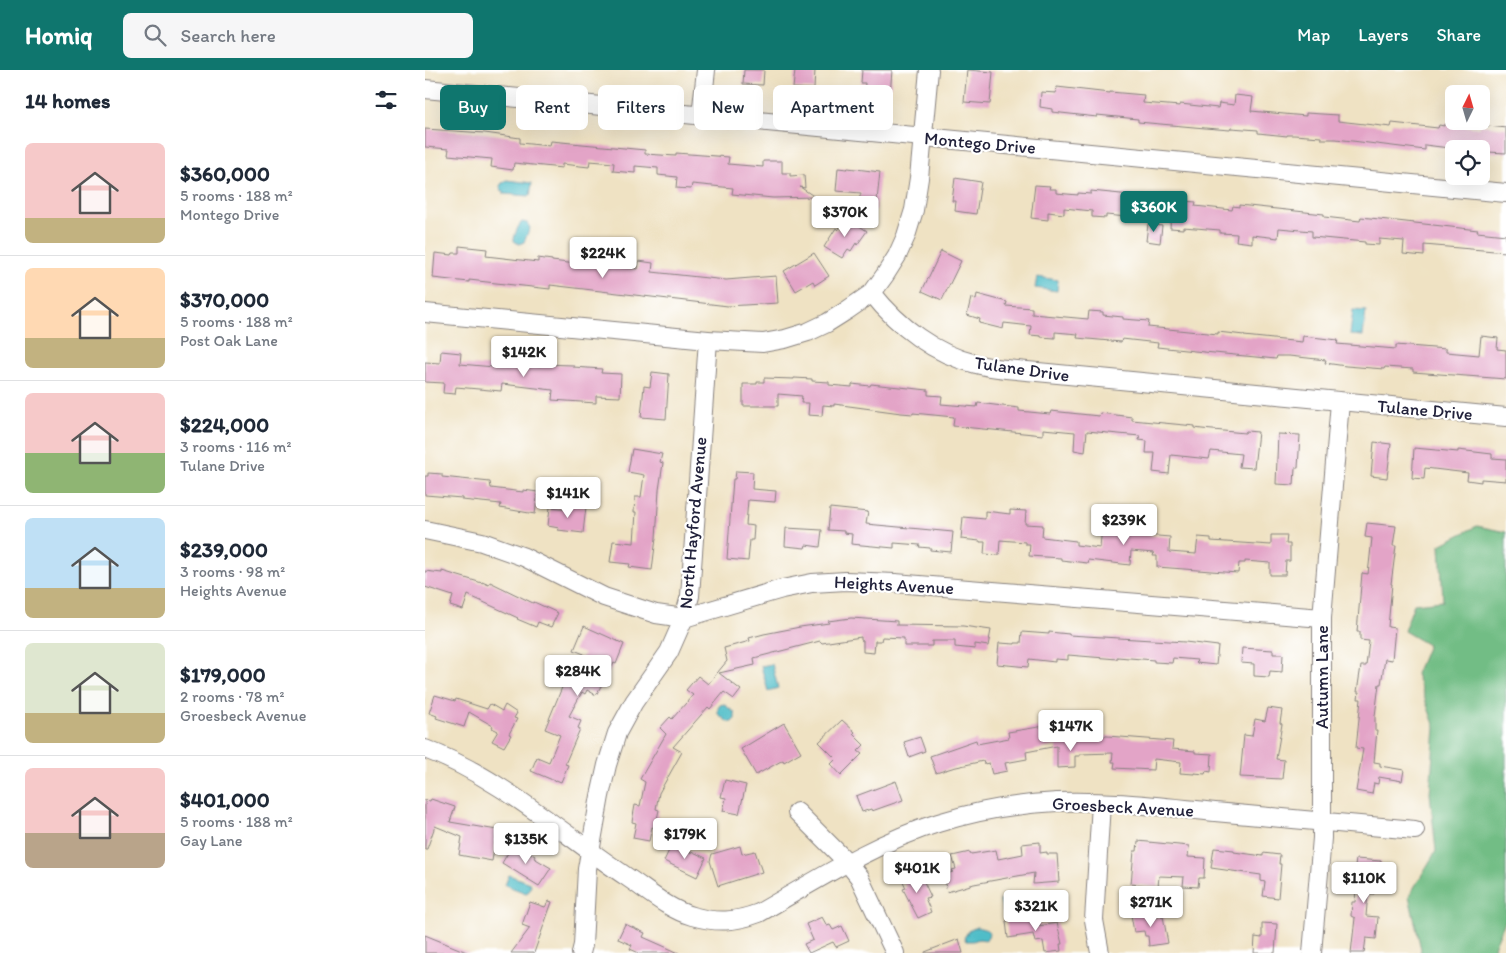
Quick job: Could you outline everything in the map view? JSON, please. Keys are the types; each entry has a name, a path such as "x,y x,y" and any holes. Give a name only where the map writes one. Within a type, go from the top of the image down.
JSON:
{"street":[{"path":"704,85 706,70"},
{"path":"425,312 708,340 763,343 785,339 827,323 872,293 897,256 906,236 914,210 919,178 929,70"},
{"name":"Montego Drive","path":"425,89 694,115"},
{"name":"Montego Drive","path":"763,122 1506,193"},
{"name":"Tulane Drive","path":"872,293 895,318 919,339 948,355 976,364 1016,370 1506,417"},
{"name":"North Hayford Avenue","path":"581,953 590,851 607,765 617,734 634,702 669,652 684,618 690,596 708,340"},
{"name":"Autumn Lane","path":"1312,953 1322,838 1322,618 1339,402"},
{"name":"Heights Avenue","path":"425,530 482,542 524,557 604,597 656,614 684,618 782,589 812,583 846,581 905,584 1322,618"},
{"name":"Groesbeck Avenue","path":"425,749 447,757 485,777 673,908 691,916 710,920 729,921 759,913 847,862 902,836 938,823 977,813 1015,807 1057,802 1138,805 1415,830"},
{"path":"1100,953 1094,920 1101,803"},
{"path":"797,812 847,862 859,877 895,953"}],"green space":[{"path":"1477,526 1506,532 1506,919 1494,947 1497,953 1420,953 1421,949 1409,896 1436,851 1430,793 1435,727 1416,674 1428,645 1404,631 1414,604 1443,601 1440,545"}],"water":[{"path":"506,180 532,183 530,196 504,194 500,186"},
{"path":"522,222 527,223 530,228 524,242 519,244 514,239"},
{"path":"1037,277 1058,280 1057,291 1035,288"},
{"path":"1353,310 1366,311 1363,336 1350,335"},
{"path":"772,664 778,688 768,691 761,666"},
{"path":"724,704 735,713 735,719 732,722 728,722 718,714 718,708"},
{"path":"509,875 530,883 528,892 526,893 505,885"},
{"path":"1022,896 1025,907 1003,911 1000,901"},
{"path":"977,927 989,932 986,940 966,941 964,937 968,931"}],"building":[{"path":"744,70 764,70 763,85 743,84"},
{"path":"795,70 815,70 814,85 793,85"},
{"path":"862,70 892,70 891,85 865,85 865,83 861,83"},
{"path":"967,70 993,72 990,104 964,102"},
{"path":"1057,87 1144,95 1143,103 1218,108 1219,103 1234,105 1235,95 1253,97 1251,111 1306,116 1306,113 1338,115 1338,121 1391,127 1392,123 1438,128 1439,125 1444,126 1445,124 1445,130 1490,130 1490,126 1506,128 1506,153 1490,152 1490,140 1445,140 1445,148 1425,145 1425,150 1336,139 1321,139 1321,137 1258,133 1258,130 1231,128 1230,130 1138,122 1138,119 1052,112 1052,109 1040,107 1041,92 1056,93"},
{"path":"425,129 485,133 520,138 520,143 550,146 551,141 645,150 645,154 676,156 676,153 729,157 728,164 763,167 763,161 782,161 782,173 790,173 790,176 804,175 805,188 800,187 815,197 773,198 732,194 733,188 692,184 691,189 676,188 677,177 658,175 658,168 635,166 635,173 613,171 614,163 590,161 589,167 562,164 562,168 514,163 513,170 491,167 492,159 448,155 449,149 425,147"},
{"path":"838,168 880,172 876,210 859,209 861,193 836,191"},
{"path":"955,178 981,182 976,214 955,211 956,201 952,201"},
{"path":"1035,185 1050,186 1049,189 1056,189 1056,193 1078,195 1078,193 1091,194 1091,191 1151,197 1148,219 1106,215 1106,218 1092,217 1092,211 1064,208 1064,214 1048,212 1048,220 1031,218"},
{"path":"1172,200 1196,202 1195,206 1232,210 1233,206 1239,207 1239,205 1324,214 1324,217 1360,221 1361,217 1478,230 1477,232 1506,235 1506,252 1424,245 1424,256 1403,254 1404,241 1379,239 1379,245 1365,244 1365,242 1312,237 1312,231 1279,228 1278,238 1252,235 1252,243 1236,241 1237,234 1220,233 1220,230 1183,227 1183,229 1170,228"},
{"path":"846,217 867,231 857,245 856,243 851,251 848,249 842,258 824,247 836,228 838,230"},
{"path":"1148,224 1162,226 1160,243 1146,241"},
{"path":"459,246 487,249 486,256 538,262 538,258 584,265 586,264 587,252 602,253 600,266 638,269 639,261 653,263 652,272 726,280 776,276 778,303 728,306 550,285 550,289 433,278 435,253 452,255 453,253 459,253"},
{"path":"941,251 961,261 942,300 922,291"},
{"path":"814,253 829,276 815,285 813,281 796,291 784,271"},
{"path":"977,294 1007,302 1006,306 1032,308 1032,314 1088,319 1089,311 1103,312 1103,315 1123,317 1123,319 1149,321 1148,327 1218,334 1218,332 1302,342 1303,336 1338,340 1337,344 1396,349 1396,345 1446,349 1446,352 1479,355 1481,336 1498,338 1497,349 1506,350 1506,379 1413,372 1413,369 1346,366 1325,363 1326,360 1289,356 1277,356 1276,359 1204,352 1157,347 1158,343 1122,339 1121,342 1077,338 1078,334 1055,332 1055,338 1041,337 1030,335 1031,326 1004,323 1003,329 979,323 980,319 967,315 971,298 976,300"},
{"path":"441,351 461,353 460,364 494,367 495,357 512,358 512,363 541,366 541,364 573,365 573,367 602,369 601,373 621,374 620,397 596,396 596,403 552,400 553,390 502,384 501,391 456,387 455,394 443,393 444,383 425,382 425,362 440,363"},
{"path":"652,372 669,374 666,419 641,417 644,386 650,387"},
{"path":"764,378 812,379 812,381 829,382 829,385 852,387 852,384 870,386 871,384 928,390 928,395 942,396 941,404 977,407 978,403 1019,408 1019,411 1050,414 1051,411 1099,416 1100,413 1132,417 1132,420 1195,426 1195,428 1202,429 1245,433 1246,431 1258,432 1254,468 1239,467 1241,454 1211,451 1209,459 1171,455 1169,474 1153,472 1155,453 1146,453 1147,441 1139,440 1140,436 1087,431 1085,452 1074,450 1075,432 1043,429 1043,435 953,426 954,417 901,413 834,404 834,406 823,405 822,416 808,415 809,403 801,403 802,396 778,394 778,406 743,406 743,384 764,382"},
{"path":"1278,434 1300,435 1298,468 1295,468 1294,485 1276,484"},
{"path":"1374,442 1391,444 1387,478 1371,476"},
{"path":"1414,448 1492,454 1492,458 1506,459 1506,481 1481,479 1481,482 1467,480 1468,473 1425,468 1424,479 1412,478"},
{"path":"632,449 662,454 660,462 663,463 652,570 629,567 630,564 610,562 613,541 634,543 635,497 641,497 644,475 628,472"},
{"path":"736,471 753,472 752,489 776,491 775,502 748,500 746,525 754,526 753,540 750,540 748,561 727,559 733,479 735,479"},
{"path":"428,473 442,474 442,477 490,482 491,488 538,492 535,514 500,508 501,504 425,495 425,476 428,476"},
{"path":"570,505 586,507 583,533 558,530 559,528 548,526 550,507 570,509"},
{"path":"830,508 868,512 866,524 953,532 951,552 930,550 930,548 919,547 920,545 894,543 894,548 851,544 852,534 844,533 844,531 828,530"},
{"path":"1010,510 1026,511 1025,524 1043,525 1042,537 1076,541 1076,545 1100,548 1102,526 1122,528 1121,533 1170,537 1169,552 1196,554 1198,537 1211,538 1211,541 1271,545 1271,535 1287,535 1286,544 1290,544 1290,561 1286,561 1285,575 1270,575 1270,563 1245,561 1245,563 1239,563 1238,573 1157,567 1157,556 1153,556 1154,553 1131,551 1130,565 1088,560 1087,563 1061,560 1061,558 1029,556 1030,544 1025,544 1025,542 1000,540 999,555 984,554 985,542 961,539 963,517 985,519 985,511 1010,514"},
{"path":"1367,523 1396,526 1393,546 1396,546 1388,627 1395,628 1392,660 1385,659 1381,684 1379,684 1375,716 1375,730 1377,730 1374,762 1380,763 1380,766 1404,770 1402,781 1379,777 1378,784 1374,783 1372,794 1356,791 1363,749 1356,748 1361,699 1358,699 1359,692 1357,692 1361,666 1366,666 1369,641 1360,640 1360,632 1357,632 1362,573 1368,574 1372,538 1365,537"},
{"path":"786,528 822,530 820,547 806,545 805,548 785,546"},
{"path":"425,571 442,573 442,571 489,585 490,582 558,613 551,627 538,622 536,627 468,595 463,610 450,606 453,596 425,587"},
{"path":"851,618 897,621 897,625 963,626 991,630 988,646 975,644 975,649 955,647 955,641 932,641 932,646 904,646 904,638 882,637 881,641 875,641 874,653 863,652 861,637 822,643 820,641 754,658 755,665 719,673 741,690 734,699 724,692 710,709 708,707 673,747 682,752 659,793 656,809 659,810 655,828 652,827 649,841 633,838 636,823 632,822 635,805 640,806 645,782 640,779 666,734 660,728 670,717 672,719 693,695 686,690 698,676 708,684 727,661 724,648 750,641 749,638 764,634"},
{"path":"584,626 624,644 616,664 614,663 596,695 587,690 585,694 582,692 569,716 581,721 578,728 580,729 565,764 568,765 561,782 555,781 531,771 537,757 549,762 560,735 545,729 563,685 565,686 584,654 574,650"},
{"path":"1022,632 1049,634 1049,632 1218,646 1216,665 1196,663 1197,660 1173,658 1172,663 1117,657 1117,659 1068,655 1068,660 1055,659 1055,662 1029,659 1028,667 997,664 999,643 1021,643"},
{"path":"1242,648 1273,650 1273,654 1283,654 1282,672 1270,671 1269,677 1254,676 1254,664 1241,663"},
{"path":"435,695 455,701 456,699 487,709 490,704 502,711 505,705 517,713 514,718 517,719 509,734 511,735 504,747 492,741 498,731 492,728 493,726 469,712 464,727 436,718 437,716 429,713"},
{"path":"1268,708 1282,710 1280,723 1282,724 1276,759 1284,760 1282,779 1240,777 1244,735 1252,736 1255,719 1265,721"},
{"path":"842,720 855,732 853,734 864,745 858,751 862,754 841,775 831,764 836,759 819,742"},
{"path":"784,723 801,752 756,775 741,749"},
{"path":"1045,726 1047,736 1094,735 1173,741 1172,749 1212,754 1211,772 1206,771 1205,774 1180,773 1181,762 1154,759 1153,770 1114,768 1115,762 1112,762 1113,753 1080,754 1080,756 1075,756 1075,767 1057,768 1057,746 1026,752 1027,759 1005,763 1007,771 992,774 989,763 984,764 983,761 936,773 930,756 976,740 977,744 1009,738 1008,732"},
{"path":"920,737 925,751 909,757 904,742"},
{"path":"725,780 746,785 739,814 723,811 726,798 721,797"},
{"path":"896,781 903,800 872,811 871,809 862,812 856,796"},
{"path":"431,799 455,807 450,822 497,830 492,861 459,855 462,837 435,826 427,849 425,849 425,800 430,801"},
{"path":"1138,841 1189,846 1188,857 1205,858 1204,878 1199,878 1198,887 1183,886 1184,877 1159,876 1158,887 1131,884 1134,851 1137,851"},
{"path":"1040,842 1040,853 1057,854 1059,882 1033,884 1034,873 974,884 947,892 943,875 956,869 952,856 970,852 971,854 996,850 998,859 1023,854 1022,844"},
{"path":"514,843 551,868 539,886 502,863"},
{"path":"672,844 706,858 697,877 664,861"},
{"path":"740,846 742,854 755,851 762,872 718,886 710,861 712,854"},
{"path":"1214,848 1263,856 1263,853 1280,855 1278,898 1263,896 1265,882 1261,881 1261,875 1211,868"},
{"path":"1356,859 1381,861 1379,877 1376,877 1374,894 1368,893 1366,916 1378,917 1376,939 1366,938 1364,953 1351,953 1355,918 1351,916 1352,902 1355,902 1357,875 1354,875"},
{"path":"919,871 931,897 925,898 931,912 918,918 903,889 906,888 902,879"},
{"path":"549,901 552,902 534,953 511,953 530,928 522,925 530,902 545,907"},
{"path":"1146,913 1147,919 1163,916 1168,943 1149,946 1148,936 1145,936 1144,931 1134,932 1131,915"},
{"path":"1040,915 1039,926 1057,923 1062,944 1060,944 1061,951 1045,953 1043,941 1035,942 1033,934 1008,938 1006,921"},
{"path":"822,917 827,926 830,925 833,930 842,926 849,941 836,947 833,942 809,953 804,944 813,940 806,924"},
{"path":"1262,923 1277,924 1275,953 1254,953 1255,937 1262,938"},
{"path":"625,924 645,933 643,937 679,953 639,953 630,949 632,945 618,939"},
{"path":"425,935 469,953 425,953"},
{"path":"959,939 963,953 925,953 925,952"}]}
